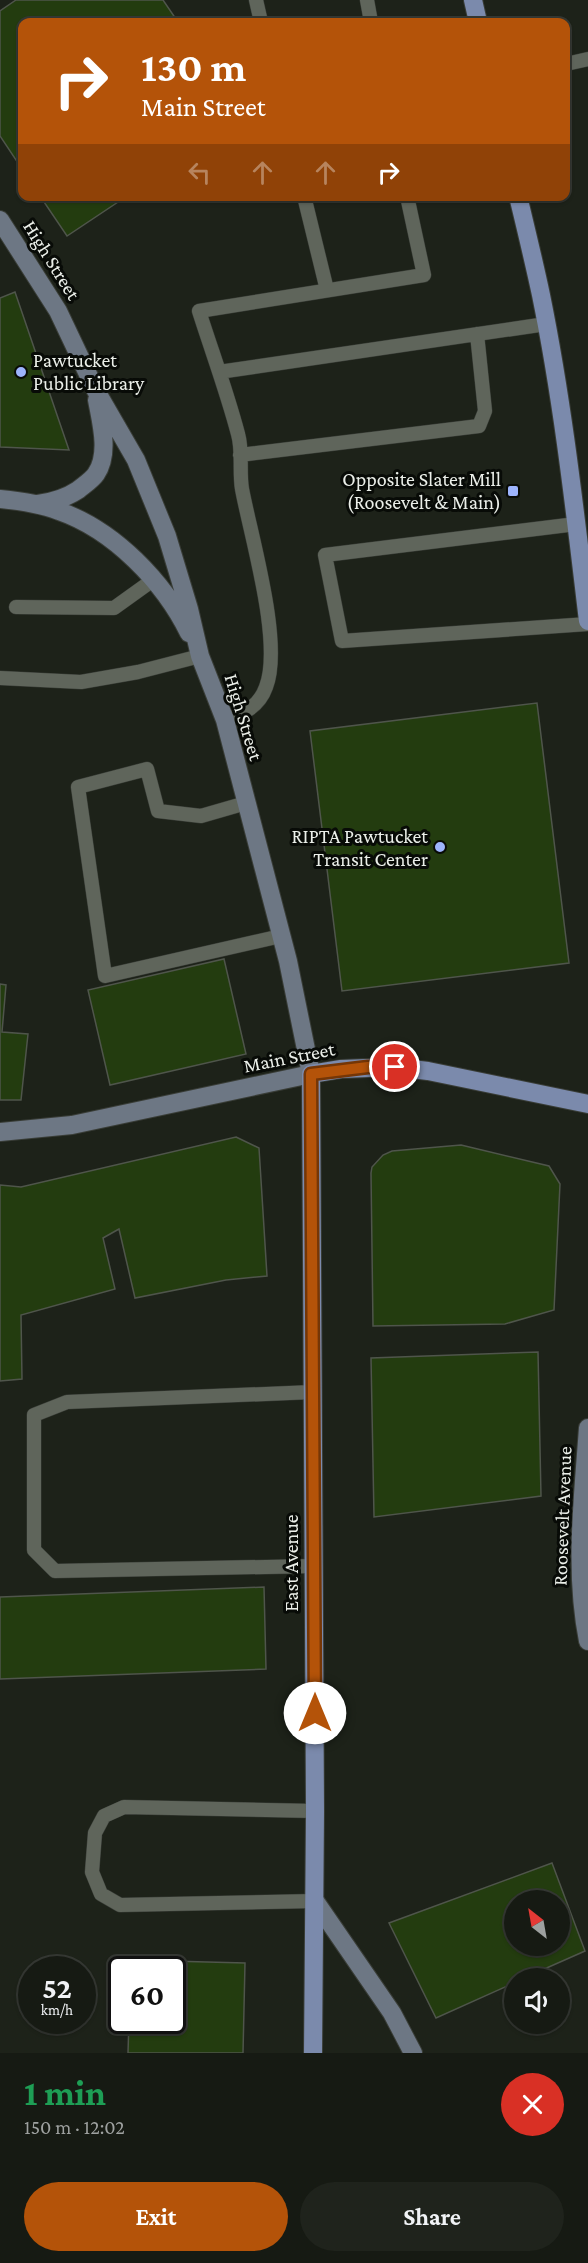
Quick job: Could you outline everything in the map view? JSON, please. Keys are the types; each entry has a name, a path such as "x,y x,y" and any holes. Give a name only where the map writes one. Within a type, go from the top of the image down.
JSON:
{"main road":[{"path":"473,0 477,18"},
{"path":"519,201 546,324 566,445 588,623"},
{"name":"High Street","path":"0,220 58,311 94,389 136,460 167,536 189,609 200,656 225,720 281,936 311,1074"},
{"name":"High Street","path":"34,504 61,499 96,475 102,463 103,444 94,389"},
{"path":"0,499 34,504 59,511 96,530 116,545 153,580 184,623 200,656"},
{"name":"Main Street","path":"0,1132 72,1125 311,1074 368,1067 428,1071 588,1104"},
{"name":"East Avenue","path":"311,1074 315,1811 313,2053"},
{"name":"Roosevelt Avenue","path":"588,1428 581,1541 582,1589 588,1641"},
{"path":"315,1901 355,1954 392,2013 413,2053"}],"lane":[{"path":"256,0 260,18"},
{"path":"367,0 370,18"},
{"path":"570,63 588,59"},
{"path":"305,201 327,290"},
{"path":"225,720 248,711 259,701 266,688 271,670 270,636 241,485 239,436 199,311 424,275 408,201"},
{"path":"219,372 546,324"},
{"path":"240,455 479,426 485,411 477,334"},
{"path":"576,524 325,555 342,641 588,623"},
{"path":"16,607 114,608 153,580"},
{"path":"0,678 81,682 138,672 200,656"},
{"path":"246,803 201,816 158,811 147,769 78,787 105,976 281,936"},
{"path":"313,1392 67,1402 34,1415 33,1550 55,1571 314,1566"},
{"path":"315,1811 124,1807 104,1816 95,1833 92,1872 101,1894 120,1905 315,1901"}],"building":[{"path":"16,0 163,0 175,18 18,18 18,163 0,136 0,11"},
{"path":"43,201 120,201 67,236"},
{"name":"Pawtucket Public Library","path":"15,292 69,450 0,447 0,298"},
{"name":"RIPTA Pawtucket Transit Center","path":"537,703 569,963 342,991 310,731"},
{"path":"224,959 246,1054 110,1085 88,990"},
{"path":"0,984 6,985 2,1032 28,1034 21,1100 0,1100"},
{"path":"236,1137 259,1148 267,1276 226,1280 135,1298 119,1229 103,1238 115,1289 21,1315 22,1379 0,1381 0,1185 21,1187"},
{"path":"461,1145 549,1166 560,1184 554,1310 505,1324 373,1326 372,1167 383,1155 392,1151"},
{"path":"538,1352 541,1496 374,1517 371,1358"},
{"path":"264,1587 266,1669 0,1679 0,1597"},
{"path":"552,1863 562,1890 504,1890 504,1956 570,1956 570,1911 585,1951 547,1968 504,1968 504,1987 436,2018 389,1923"},
{"path":"186,1961 245,1963 243,2053 128,2053 129,2034 186,2034"}],"place":[{"name":"Pawtucket Public Library","path":"21,372"},
{"name":"Opposite Slater Mill (Roosevelt & Main)","path":"513,491"},
{"name":"RIPTA Pawtucket Transit Center","path":"440,847"}],"route":[{"path":"315,1713 311,1074 341,1069 395,1067"}]}
